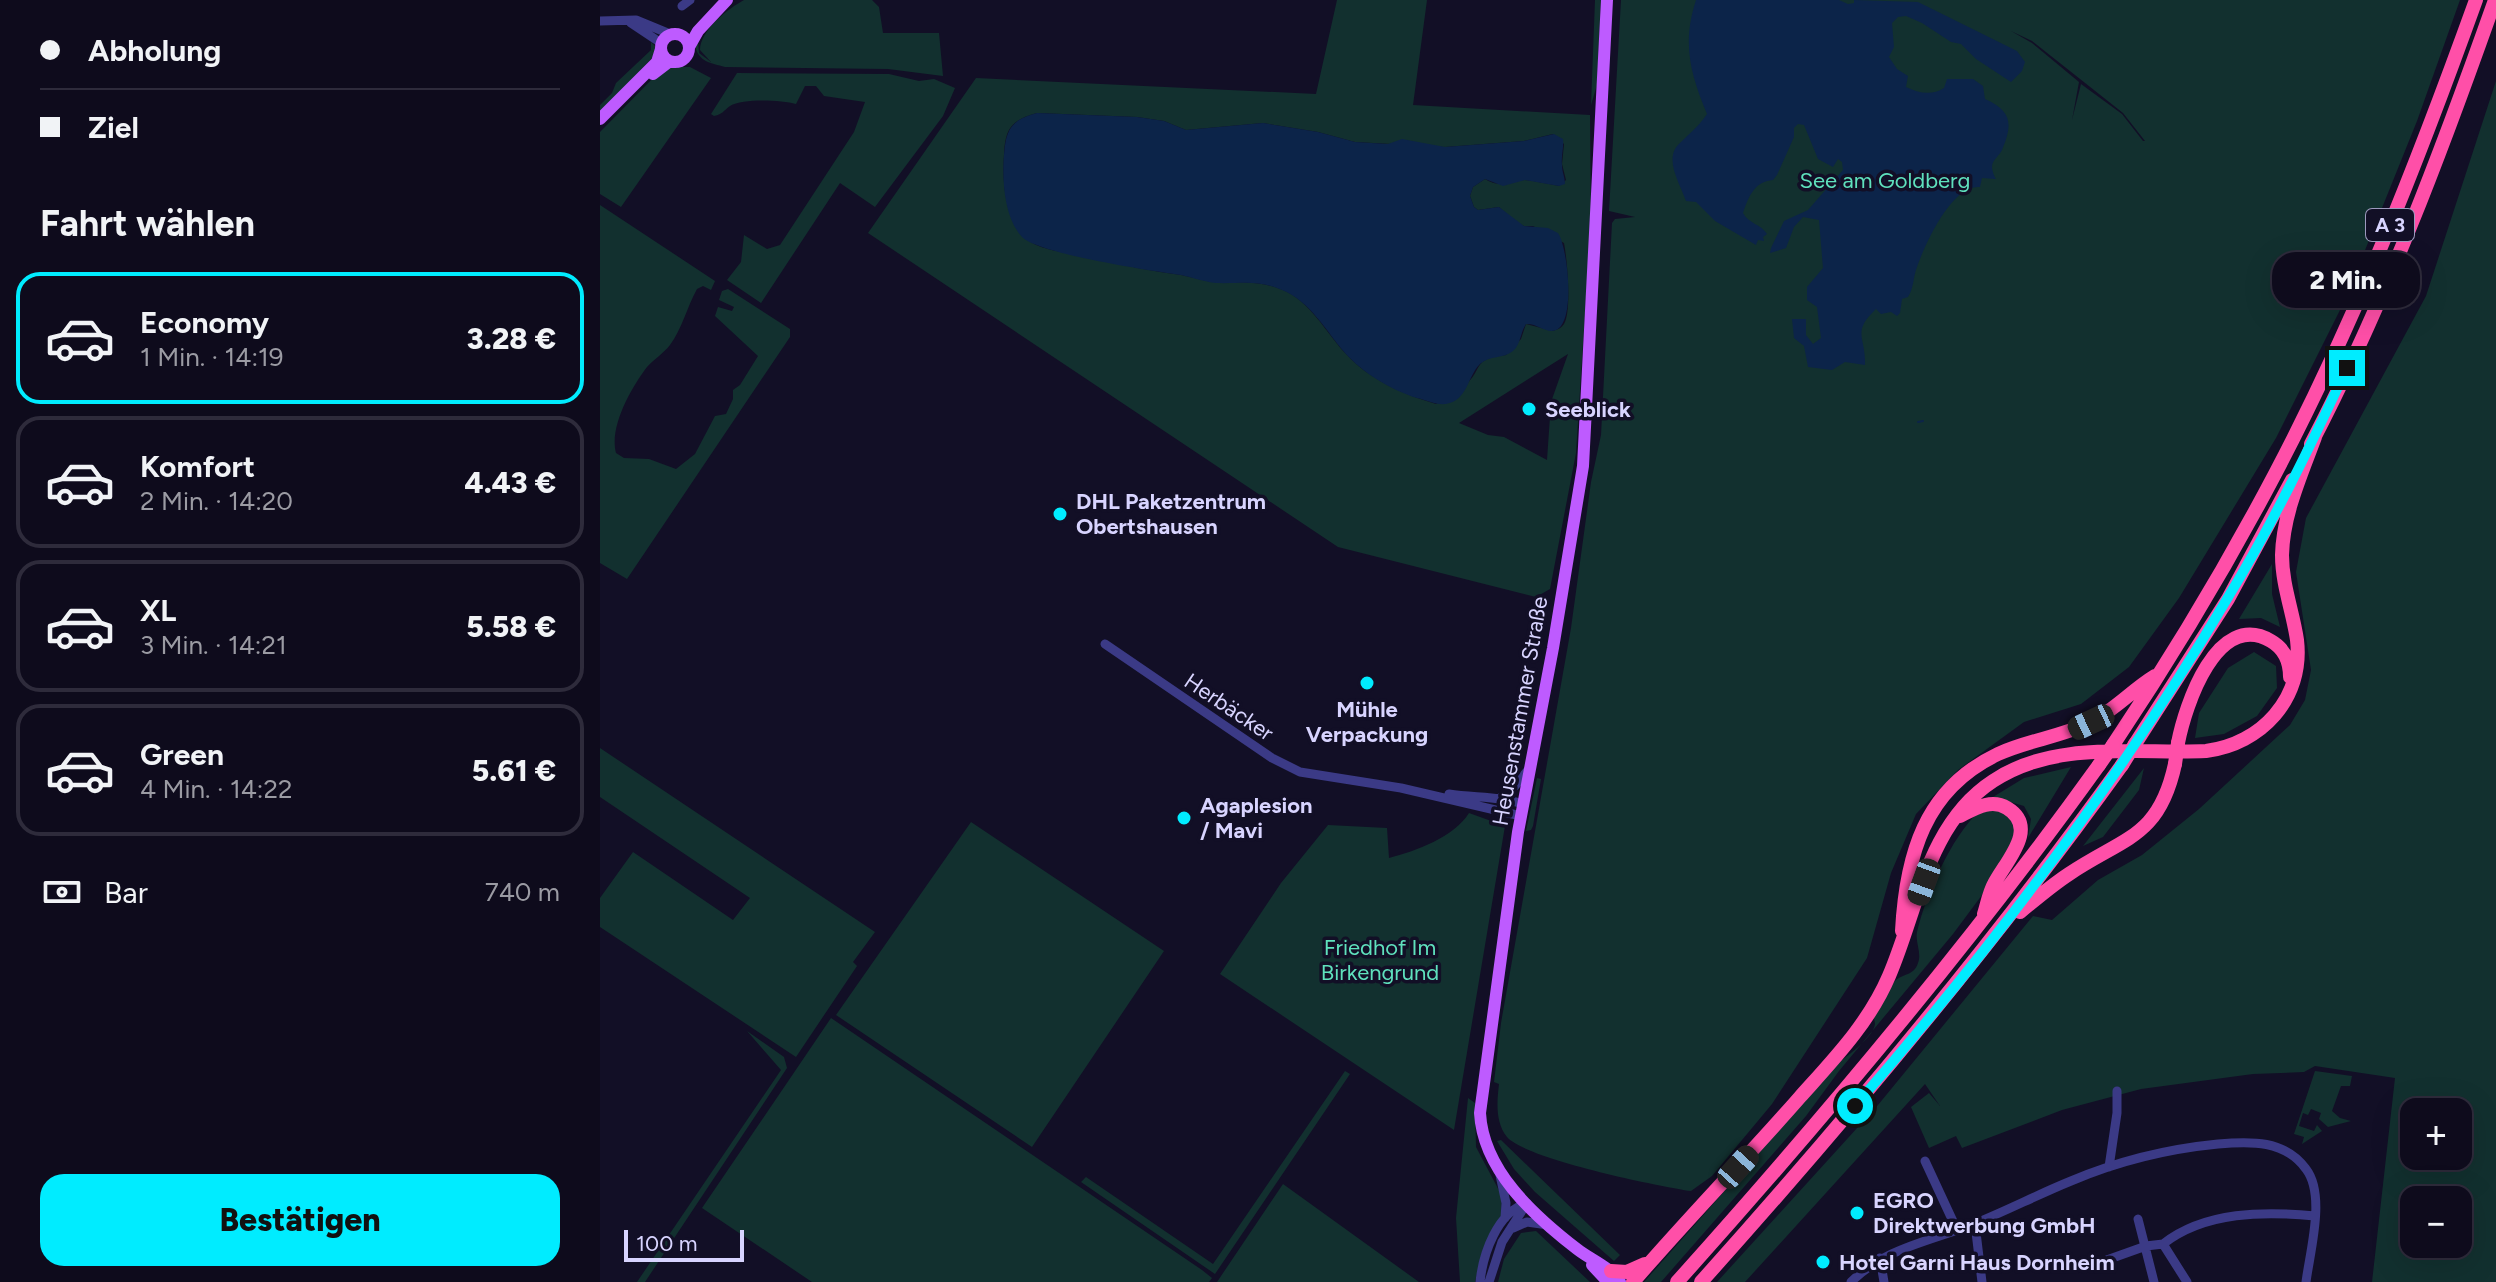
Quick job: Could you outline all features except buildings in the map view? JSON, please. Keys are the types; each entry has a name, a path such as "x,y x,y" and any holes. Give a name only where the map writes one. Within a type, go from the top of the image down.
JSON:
{"highway":[{"name":"A 3","path":"1677,1282 1852,1083 1981,925 2099,765 2160,673 2248,524 2329,366 2400,203 2476,0"},
{"name":"A 3","path":"1701,1282 1871,1088 1999,931 2122,765 2228,599 2315,437 2364,333 2433,169 2495,0"},
{"path":"1633,1282 1854,1036 1882,991 1899,952 1938,843 1952,820 1986,786 2033,761 2089,753 2192,752 2224,748 2255,734 2278,711 2293,684 2297,653 2284,578 2283,542 2295,493 2315,437"},
{"path":"1999,931 2067,875 2142,829 2163,804 2175,764 2184,711 2215,655 2224,646 2239,637 2255,635 2270,640 2285,655 2290,678 2287,694 2278,711"},
{"path":"1899,952 1905,890 1913,852 1924,825 1948,792 1978,766 1999,754 2075,729 2104,714 2119,705 2136,687 2160,673"},
{"path":"1952,820 1977,808 1995,804 2010,810 2019,822 2020,840 1992,886 1981,925"},
{"path":"1613,1278 1652,1260"}],"main road":[{"path":"600,120 657,62 668,40 720,0"},
{"path":"600,120 670,61 683,59 698,31 727,0"},
{"name":"Heusenstammer Straße","path":"1607,0 1583,466 1522,810 1480,1101 1482,1135 1500,1175 1549,1225 1613,1278"},
{"path":"668,40 689,47"},
{"path":"668,40 664,57 670,61"}],"street":[{"path":"600,21 642,22 668,40"},
{"name":"Herbäcker","path":"1105,644 1272,758 1300,772 1438,796"},
{"path":"1501,797 1529,769"},
{"path":"1438,796 1447,793 1501,797 1522,810"},
{"path":"1438,796 1522,810"},
{"path":"2109,1167 2117,1091"},
{"path":"1851,1282 1880,1258 1975,1224 2072,1180 2180,1149 2247,1142 2289,1152 2309,1173 2315,1188 2315,1216 2306,1282"},
{"path":"1925,1161 1957,1230"},
{"path":"1489,1282 1504,1228 1506,1203 1500,1175"},
{"path":"1480,1282 1485,1258 1504,1228 1527,1203"},
{"path":"2090,1266 2146,1246 2163,1244 2189,1229 2229,1217 2271,1213 2315,1216"},
{"path":"2138,1219 2154,1282"},
{"path":"1504,1228 1525,1222 1549,1225"},
{"path":"1975,1224 1982,1282"},
{"path":"2163,1244 2187,1282"},
{"path":"1880,1258 1884,1282"}],"green space":[{"path":"744,0 872,0 879,7 883,33 939,33 943,76 888,69 725,67 710,63 702,58 699,55 695,45 698,41 699,53 711,62 700,50 701,42 723,14"},
{"path":"1337,0 1427,0 1413,105 1590,115 1591,219 1576,453 1550,589 1536,597 1338,547 868,233 976,78 1316,94","holes":["1037,113 1137,117 1164,121 1186,130 1263,123 1355,142 1445,147 1524,141 1553,134 1564,144 1562,164 1566,180 1559,186 1525,180 1496,183 1485,179 1473,187 1470,196 1478,210 1499,207 1515,222 1533,226 1564,243 1568,297 1564,324 1553,331 1526,324 1521,339 1506,355 1482,362 1465,385 1436,404 1411,396 1376,379 1355,363 1310,310 1283,290 1258,283 1212,282 1136,268 1050,250 1028,240 1014,223 1010,212 1005,189 1004,155 1011,127","1568,354 1551,402 1547,460 1504,437 1488,435 1459,423"]},
{"path":"1595,0 1601,0 1597,85 1591,105"},
{"path":"1621,0 2460,0 2417,121 2345,300 2276,438 2179,598 2129,667 2081,704 2024,722 1958,770 1916,814 1891,873 1867,958 1772,1104 1712,1176 1691,1191 1593,1170 1519,1145 1507,1137 1500,1125 1497,1104 1499,1084 1494,1082 1501,1023 1571,628 1591,482 1601,435 1612,223 1615,219 1635,217 1609,211","holes":["2011,31 2032,41 2123,113 2145,141 2122,114 2081,84 2072,120 2079,82 2032,43"]},
{"path":"651,42 655,46 655,55 600,112 600,105 612,93 616,83 651,50"},
{"path":"667,67 690,67 711,78 621,207 600,194 600,132"},
{"path":"737,73 889,74 919,81 934,79 955,88 943,116 875,207 840,183 761,303 727,280 741,262 744,235 767,249 780,245 854,132 865,102 824,96 816,86 805,86 796,104 772,101 736,103 714,116 711,114"},
{"path":"2496,81 2496,1282 2372,1282 2395,1078 2315,1066 2304,1072 2253,1074 2141,1089 2062,1110 1962,1148 1956,1136 1929,1148 1911,1107 1929,1093 1940,1106 1925,1084 1745,1282 1717,1282 1878,1105 2033,916 2052,920 2098,880 2142,855 2199,809 2290,725 2305,700 2311,670 2296,572 2306,518 2426,296"},
{"path":"600,205 715,281 711,290 703,286 697,289 674,339 647,367 634,386 619,420 616,453 624,458 649,459 676,469 695,454 715,416 726,414 733,399 733,390 740,385 758,356 715,316 718,307 732,311 734,307 719,300 722,291 728,289 790,329 790,337 627,579 600,563"},
{"path":"2272,564 2272,594 2280,627 2261,618 2239,619"},
{"path":"2254,652 2276,666 2277,688 2257,716 2224,734 2195,738 2199,713 2228,668"},
{"path":"600,748 875,932 853,962 857,966 796,1057 600,927 600,898 633,852 733,920 750,898 600,797"},
{"path":"2071,767 2028,838 2031,819 2024,806 1993,797 2024,778"},
{"path":"2144,768 2139,790 2103,837 2083,846"},
{"path":"1537,778 1541,779 1533,826 1526,831"},
{"path":"2000,809 2014,824 2016,835 1982,895 1872,1031 1879,1005 1890,988 1898,978 1914,970 1918,963 1917,936 1921,917 1949,851 1979,811"},
{"name":"Friedhof Im Birkengrund","path":"1469,813 1505,826 1454,1130 1220,974 1281,883 1328,825 1387,828 1389,858 1444,836"},
{"path":"971,822 1164,951 1032,1147 836,1015"},
{"path":"831,1018 1212,1278 1209,1282 812,1282 702,1208"},
{"path":"747,1031 784,1057 787,1068 645,1282 637,1282 781,1070"},
{"path":"1862,1043 1806,1116 1661,1282 1644,1282 1837,1064"},
{"path":"1345,1071 1350,1074 1215,1274 1081,1182 1086,1177 1213,1264"},
{"path":"2315,1071 2352,1076 2350,1086 2341,1086 2332,1111 2340,1118 2351,1121 2328,1127 2319,1119 2321,1113 2311,1109 2308,1115 2303,1113 2299,1126 2314,1131 2317,1125 2322,1131 2302,1144 2304,1137 2294,1134"},
{"path":"1468,1098 1475,1103 1476,1147 1502,1196 1501,1217 1482,1252 1475,1282 1460,1282 1456,1218"},
{"path":"1501,1140 1620,1255 1614,1261 1535,1192 1514,1169 1497,1141"},
{"path":"1283,1184 1419,1282 1217,1282"},
{"path":"1536,1231 1590,1282 1498,1282 1504,1259 1521,1233"}],"water":[{"name":"See am Goldberg","path":"1696,0 1839,0 1848,4 1854,3 1854,0 1918,2 2017,51 2025,62 2022,71 2011,82 1976,59 1961,44 1951,42 1922,23 1906,16 1898,17 1892,23 1894,47 1889,57 1897,69 1908,76 1906,87 1930,93 1944,88 1947,79 1973,79 1983,86 1985,99 2001,108 2009,126 2002,150 1992,165 1996,179 1982,178 1980,187 1959,195 1941,217 1921,257 1910,294 1902,299 1900,313 1897,316 1891,312 1881,314 1876,309 1868,317 1862,330 1865,365 1845,362 1832,370 1808,367 1804,346 1794,338 1792,319 1806,319 1806,335 1813,344 1821,338 1817,307 1807,300 1807,287 1823,268 1819,220 1803,217 1794,227 1786,248 1770,253 1784,221 1808,210 1843,170 1842,162 1838,159 1833,167 1818,159 1804,125 1798,124 1794,128 1794,137 1777,175 1753,191 1743,213 1767,234 1763,237 1764,241 1758,240 1756,245 1715,221 1696,202 1686,201 1674,170 1673,155 1707,114 1690,58 1689,30"},
{"path":"1037,113 1137,117 1164,121 1186,130 1263,123 1355,142 1388,144 1402,139 1445,147 1524,141 1554,134 1563,139 1565,184 1559,186 1525,180 1503,186 1485,179 1473,187 1470,196 1478,210 1499,207 1524,226 1548,228 1558,233 1567,268 1566,314 1562,324 1552,331 1526,324 1513,351 1480,364 1463,393 1453,402 1439,404 1407,395 1360,367 1301,301 1282,290 1257,283 1212,282 1097,261 1050,250 1022,237 1008,209 1003,176 1005,146 1012,127 1021,119"}],"waterway":[{"path":"1918,422 1923,421"}],"place":[{"name":"Seeblick","path":"1529,409"},
{"name":"DHL Paketzentrum Obertshausen","path":"1060,514"},
{"name":"Mühle Verpackung","path":"1367,683"},
{"name":"Agaplesion / Mavi","path":"1184,818"},
{"name":"EGRO Direktwerbung GmbH","path":"1857,1213"},
{"name":"Hotel Garni Haus Dornheim","path":"1823,1262"}],"route":[{"path":"1855,1106 1987,947 2122,765 2228,599 2315,437 2347,368"}]}
